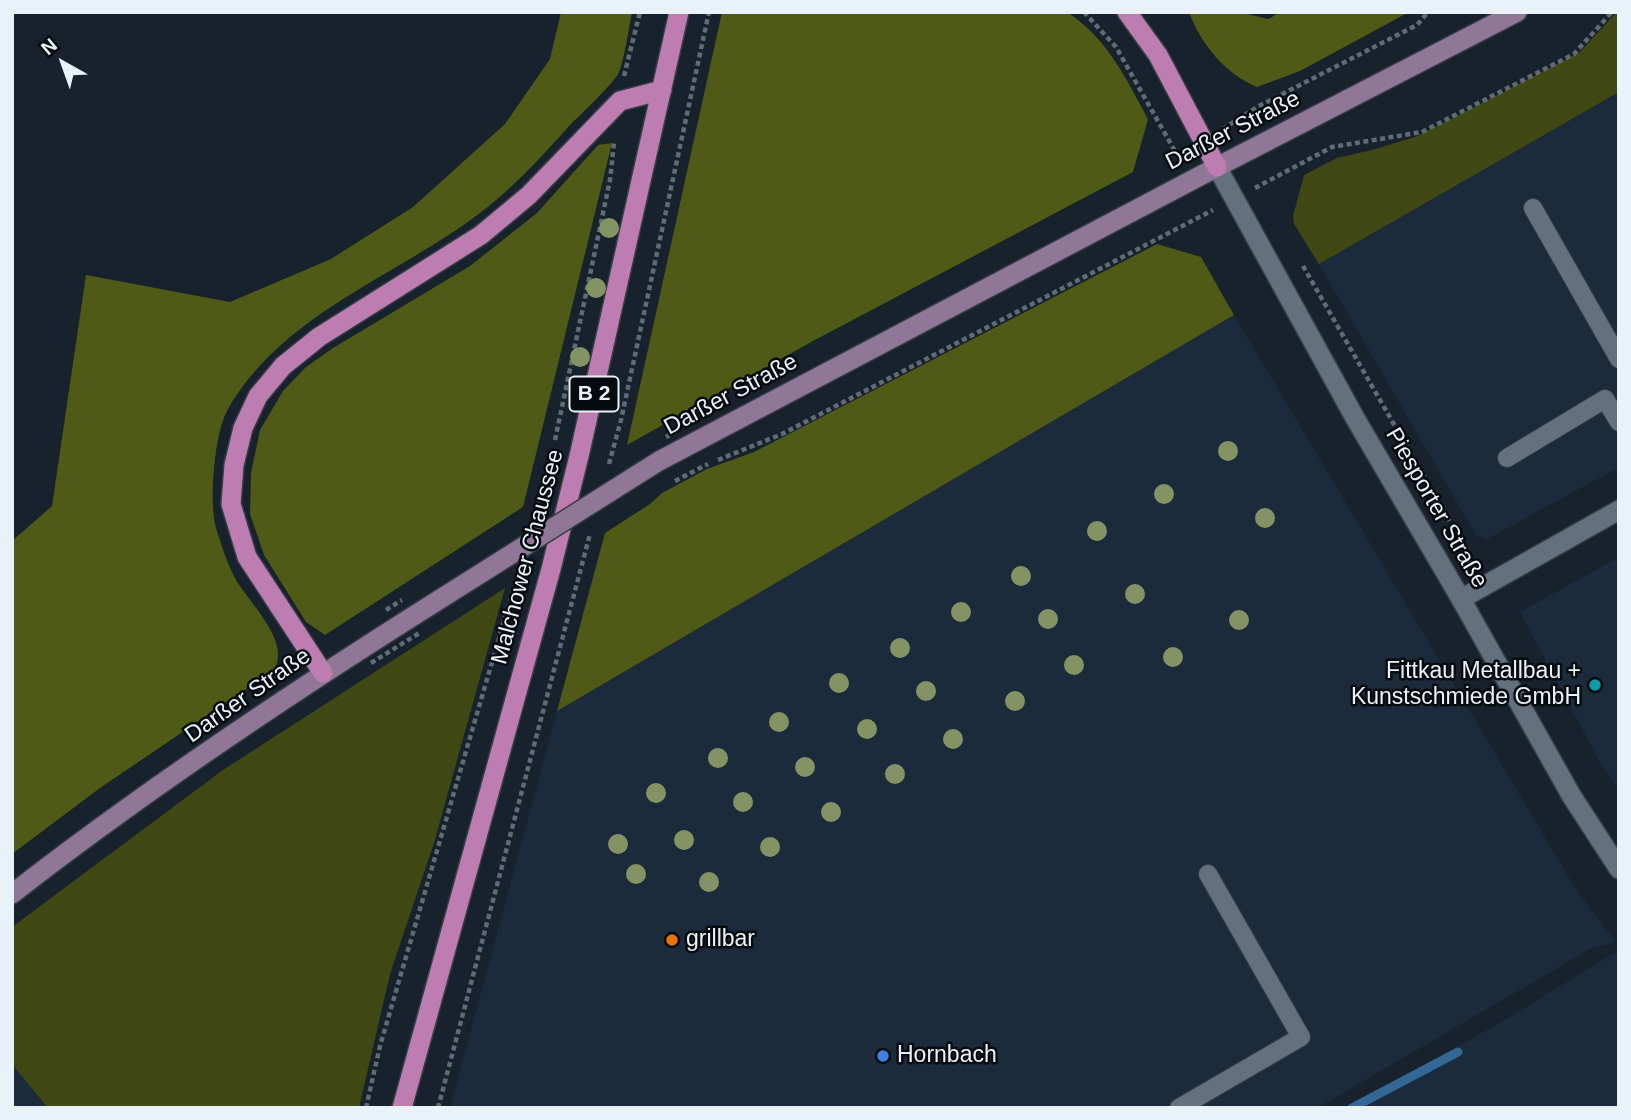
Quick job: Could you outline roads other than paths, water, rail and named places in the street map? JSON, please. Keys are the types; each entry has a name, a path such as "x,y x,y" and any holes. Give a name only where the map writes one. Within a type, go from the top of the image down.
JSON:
{"main road":[{"name":"Malchower Chaussee","path":"402,1108 551,569 679,12"},
{"path":"1127,12 1158,55 1217,167"},
{"name":"Darßer Straße","path":"12,894 75,846 323,673 659,461 1517,12"},
{"path":"323,673 247,558 231,504 234,465 243,428 258,396 283,366 319,337 481,235 529,195 620,101 662,90"}],"street":[{"name":"Piesporter Straße","path":"1217,167 1374,450 1571,795 1619,869"},
{"path":"1461,599 1619,510"}],"lane":[{"path":"1533,208 1619,359"},
{"path":"1507,458 1612,395 1619,422"},
{"path":"1179,1108 1301,1037 1208,874"}],"waterway":[{"path":"1352,1108 1458,1052"}],"place":[{"name":"Fittkau Metallbau + Kunstschmiede GmbH","path":"1595,685"},
{"name":"grillbar","path":"672,940"},
{"name":"Hornbach","path":"883,1056"}]}
